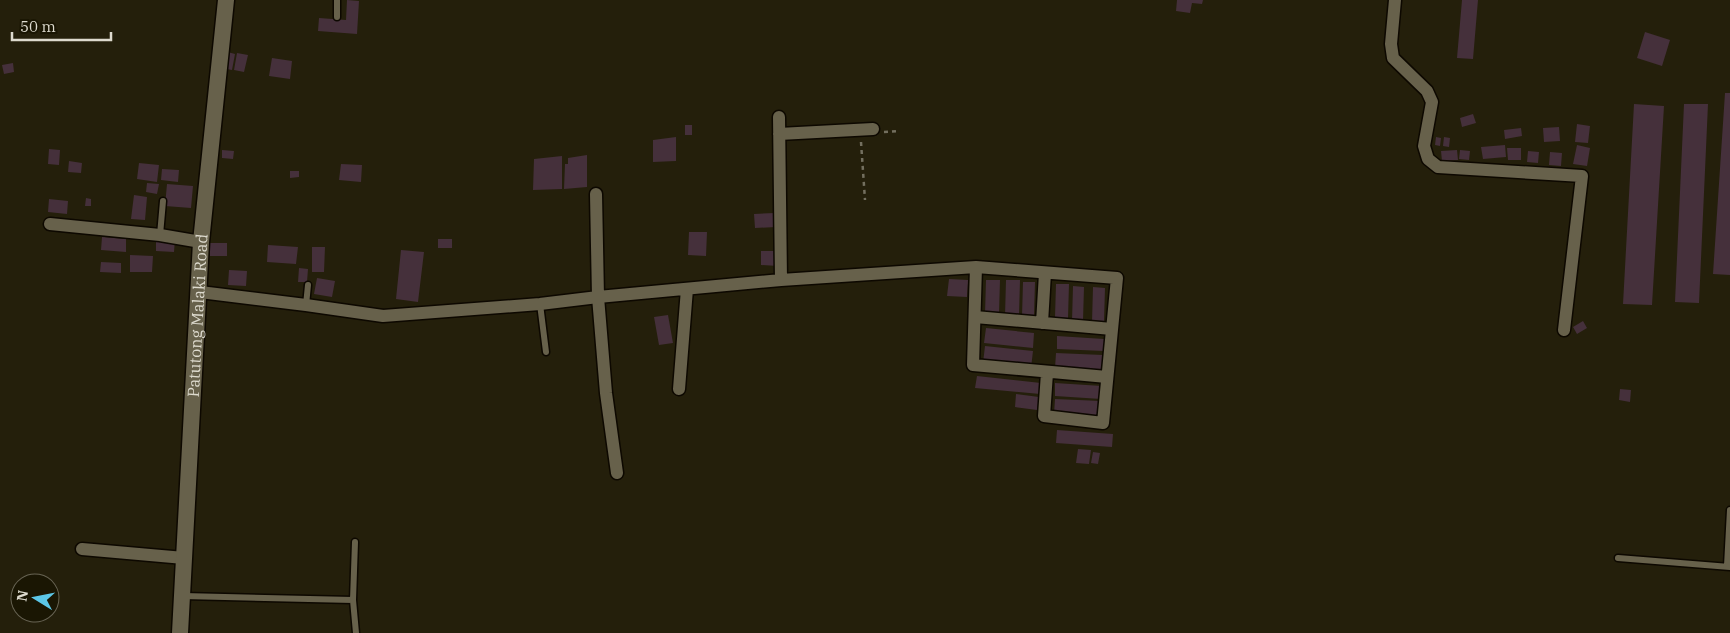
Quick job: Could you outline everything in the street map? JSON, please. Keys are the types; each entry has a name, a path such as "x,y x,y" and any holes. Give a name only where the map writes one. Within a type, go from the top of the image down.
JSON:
{"street":[{"name":"Patutong Malaki Road","path":"180,633 200,292 201,242 226,0"},
{"path":"1395,0 1390,44 1393,58 1427,91 1432,102 1424,146 1428,159 1438,167 1582,176 1564,330"},
{"path":"778,117 781,280"},
{"path":"779,134 867,129"},
{"path":"596,194 598,296 606,392 617,473"},
{"path":"50,224 160,235 201,242"},
{"path":"200,292 383,316 540,304 598,296 781,280 962,267 1117,278 1103,423 1044,416 1047,373"},
{"path":"976,267 973,365 1108,377"},
{"path":"1042,323 1045,273"},
{"path":"679,389 687,289"},
{"path":"975,317 1112,329"},
{"path":"82,549 184,558"}],"lane":[{"path":"337,0 337,17"},
{"path":"160,235 163,201"},
{"path":"306,305 308,285"},
{"path":"540,304 546,352"},
{"path":"1618,558 1728,567 1730,510"},
{"path":"355,542 353,600 356,633"},
{"path":"181,596 353,600"}],"path":[{"path":"865,200 867,129"}],"building":[{"path":"347,0 359,1 357,34 318,31 319,18 346,20"},
{"path":"1177,0 1203,0 1202,4 1192,3 1190,13 1176,11"},
{"path":"1462,0 1478,0 1473,59 1457,58"},
{"path":"1645,32 1670,40 1662,66 1637,58"},
{"path":"224,51 235,54 232,70 221,68"},
{"path":"237,53 248,55 244,72 234,70"},
{"path":"272,58 292,61 290,79 269,76"},
{"path":"13,63 14,72 4,74 2,65"},
{"path":"1725,93 1730,93 1730,275 1713,274"},
{"path":"1634,104 1664,106 1652,305 1623,304"},
{"path":"1684,104 1708,104 1699,303 1675,302"},
{"path":"1473,114 1476,123 1462,127 1460,118"},
{"path":"1577,124 1590,126 1588,143 1575,142"},
{"path":"685,125 692,125 692,135 685,135"},
{"path":"1559,127 1560,141 1544,142 1543,128"},
{"path":"1521,128 1522,136 1505,139 1504,130"},
{"path":"676,137 676,161 653,162 653,140"},
{"path":"1436,137 1441,138 1440,146 1435,145"},
{"path":"1444,137 1450,138 1449,147 1443,146"},
{"path":"1505,145 1506,157 1483,159 1481,147"},
{"path":"1577,145 1590,148 1587,166 1573,164"},
{"path":"1507,148 1521,148 1521,160 1508,160"},
{"path":"49,149 60,150 59,165 48,164"},
{"path":"222,150 234,151 233,159 222,158"},
{"path":"1457,150 1458,160 1442,161 1441,151"},
{"path":"1460,150 1470,151 1469,160 1459,159"},
{"path":"1528,151 1539,152 1538,163 1527,162"},
{"path":"1550,152 1562,153 1561,166 1549,165"},
{"path":"587,155 587,187 564,189 565,164 568,164 568,158"},
{"path":"562,156 562,189 533,190 534,159"},
{"path":"69,161 82,163 81,173 68,172"},
{"path":"139,163 159,165 157,182 137,179"},
{"path":"341,164 362,165 361,182 339,180"},
{"path":"162,169 179,170 178,182 161,180"},
{"path":"290,171 299,171 299,177 290,178"},
{"path":"147,183 159,184 157,194 146,192"},
{"path":"167,184 193,186 191,208 165,206"},
{"path":"134,195 147,197 145,220 131,219"},
{"path":"86,198 91,199 91,206 85,206"},
{"path":"49,199 68,201 67,214 48,212"},
{"path":"775,213 776,227 755,228 754,214"},
{"path":"689,232 707,232 706,256 688,255"},
{"path":"102,237 126,239 126,252 101,250"},
{"path":"156,238 175,239 174,252 156,251"},
{"path":"438,239 452,239 452,248 438,248"},
{"path":"210,243 227,243 227,256 210,256"},
{"path":"268,245 298,247 296,264 267,262"},
{"path":"312,247 325,247 324,272 312,272"},
{"path":"401,250 424,252 418,302 396,299"},
{"path":"761,251 778,251 778,266 761,265"},
{"path":"130,255 153,256 152,272 130,272"},
{"path":"101,262 121,263 121,273 100,272"},
{"path":"299,268 308,269 307,282 298,282"},
{"path":"229,270 247,271 246,286 228,285"},
{"path":"317,278 335,281 332,297 314,294"},
{"path":"949,279 968,280 967,297 947,296"},
{"path":"986,280 1000,280 999,314 985,314"},
{"path":"1006,280 1020,280 1019,316 1005,316"},
{"path":"1023,282 1035,282 1034,316 1022,316"},
{"path":"1056,284 1069,284 1068,318 1055,317"},
{"path":"1073,286 1084,287 1083,321 1072,321"},
{"path":"1093,287 1105,288 1104,322 1092,322"},
{"path":"668,315 673,343 659,345 654,317"},
{"path":"1583,321 1587,328 1577,334 1573,327"},
{"path":"986,328 1034,333 1033,348 984,343"},
{"path":"1057,336 1104,339 1104,351 1057,349"},
{"path":"985,346 1033,351 1031,368 983,363"},
{"path":"1056,353 1103,355 1103,371 1055,368"},
{"path":"977,376 1041,383 1040,394 975,388"},
{"path":"1055,383 1102,386 1101,399 1055,396"},
{"path":"1620,389 1631,390 1630,402 1619,400"},
{"path":"1016,394 1039,397 1037,410 1015,407"},
{"path":"1055,399 1101,401 1100,417 1054,414"},
{"path":"1057,430 1113,434 1112,447 1056,443"},
{"path":"1078,449 1091,450 1089,464 1076,463"},
{"path":"1093,452 1100,453 1098,464 1091,463"}]}
